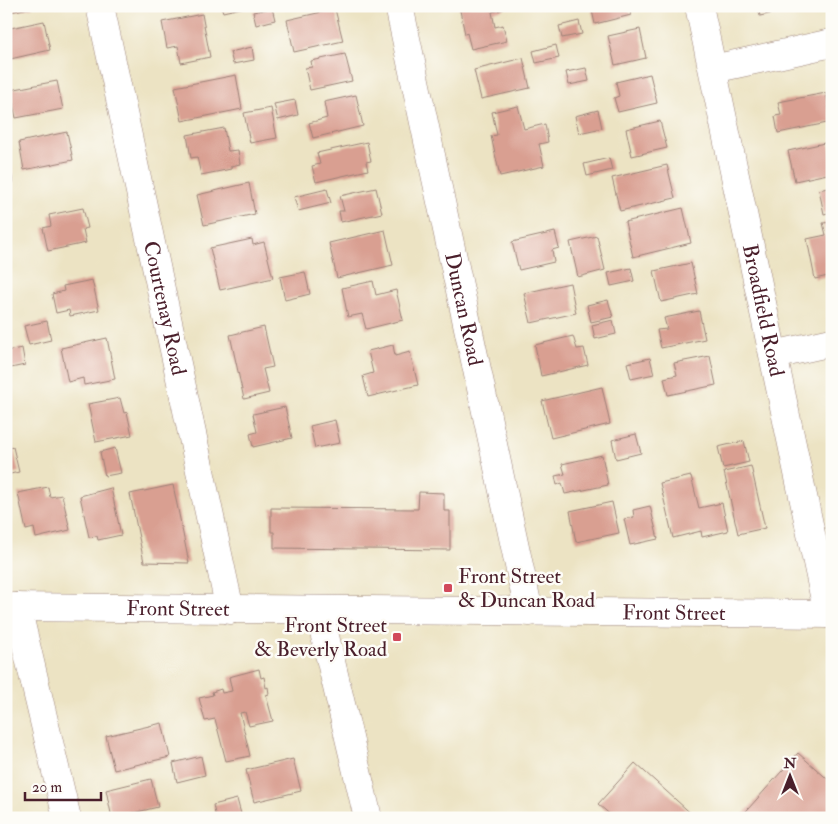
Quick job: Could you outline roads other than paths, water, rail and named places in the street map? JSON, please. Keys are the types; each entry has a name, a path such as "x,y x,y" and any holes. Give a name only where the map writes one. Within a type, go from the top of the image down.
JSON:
{"street":[{"name":"Courtenay Road","path":"100,6 230,610"},
{"name":"Duncan Road","path":"399,6 529,612"},
{"name":"Broadfield Road","path":"699,6 830,614"},
{"path":"712,69 832,43"},
{"path":"774,354 832,342"},
{"name":"Front Street","path":"12,607 830,614"},
{"path":"12,607 67,818"},
{"path":"319,611 368,818"}],"place":[{"name":"Front Street & Duncan Road","path":"448,588"},
{"name":"Front Street & Beverly Road","path":"397,637"}]}
